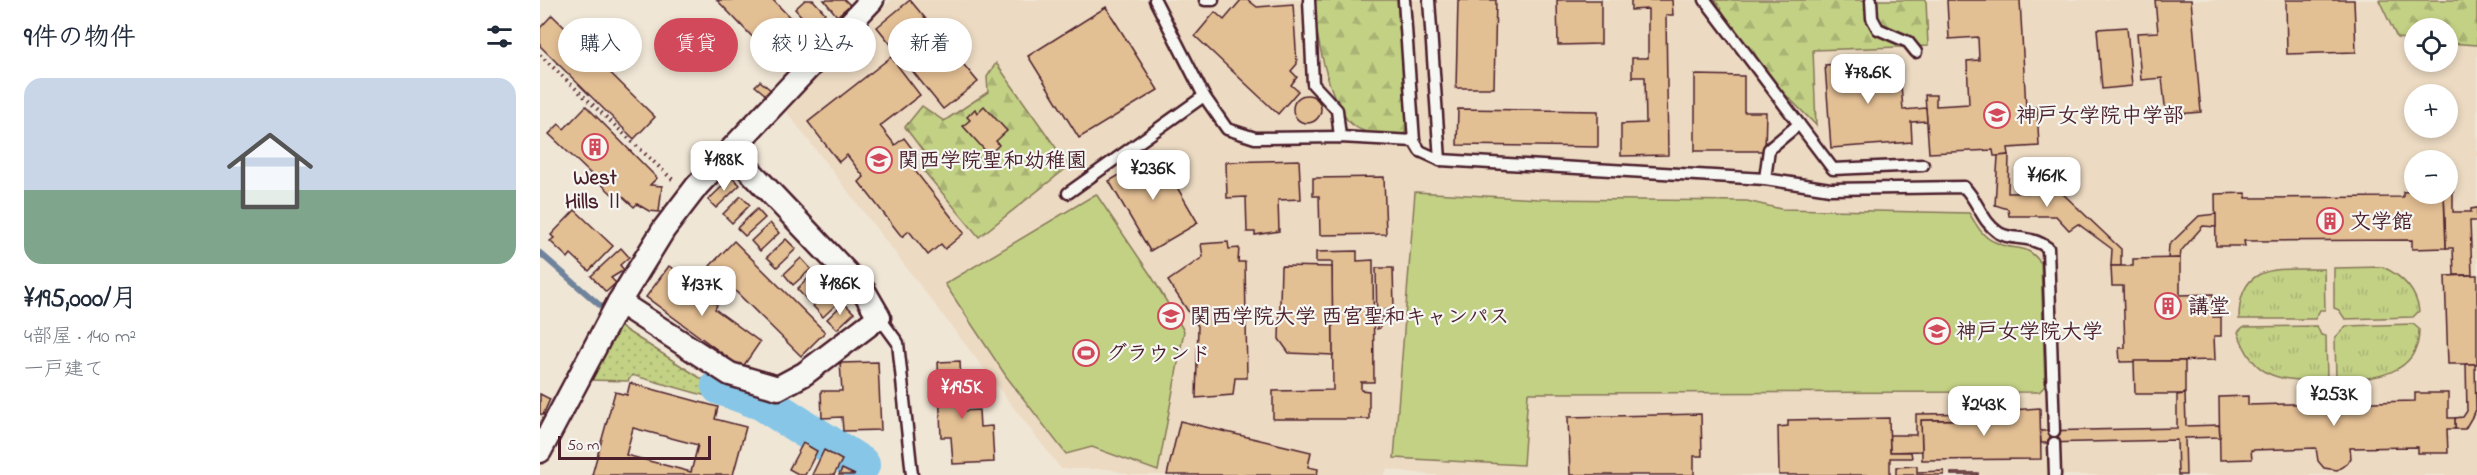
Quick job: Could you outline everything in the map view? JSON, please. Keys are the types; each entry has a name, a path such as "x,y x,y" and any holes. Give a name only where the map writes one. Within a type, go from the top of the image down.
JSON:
{"street":[{"path":"540,451 619,302 664,230 690,195 732,152 867,2"},
{"path":"619,302 730,374 778,388 804,374 879,317 864,291 732,152"}],"lane":[{"path":"1155,0 1203,96 1227,129 1255,138 1340,137 1414,141"},
{"path":"1205,0 1213,0"},
{"path":"1309,0 1314,84 1337,110 1340,137"},
{"path":"1404,0 1414,141 1420,151 1440,160 1766,179 1830,189 1964,187 1976,199 1984,221 2001,235 2037,240 2048,248 2055,475"},
{"path":"1429,0 1440,160"},
{"path":"1705,0 1833,169 1830,189"},
{"path":"1870,0 1872,18 1878,29 1908,42 1916,52"},
{"path":"1068,193 1203,96"},
{"path":"1766,179 1769,148 1799,124"},
{"path":"1833,169 1923,165"},
{"path":"879,317 898,343 912,475"}],"path":[{"path":"540,55 690,195"}],"shaded area":[{"name":"神戸女学院大学","path":"891,0 2477,0 2477,475 1430,475 1387,469 1384,475 1130,475 1109,469 1061,469 786,111 823,72 876,72 876,18 874,18"}],"green space":[{"path":"1313,0 1397,0 1408,122 1403,139 1365,131 1354,126 1345,117 1337,103 1325,68"},
{"path":"1715,0 1926,0 1928,46 1813,50 1816,125 1758,67"},
{"path":"2379,0 2477,0 2477,45 2458,44 2458,18 2404,18 2404,39 2397,38"},
{"path":"996,63 1069,166 979,237 923,170 929,159 905,127 922,106 944,121 988,92 987,77"},
{"path":"1415,192 1538,199 1747,201 1781,209 1969,213 1990,240 2030,252 2041,263 2045,386 2039,392 1528,393 1523,465 1394,458"},
{"name":"グラウンド","path":"1096,194 1152,277 1184,331 1158,471 1092,447 1066,454 1006,376 945,284"},
{"path":"2383,267 2407,284 2415,296 2419,311 2413,317 2345,319 2339,310 2334,308 2334,268"},
{"path":"2324,269 2325,310 2320,310 2315,319 2239,319 2241,300 2246,286 2254,278 2265,272 2278,270"},
{"path":"616,324 733,399 710,397 632,375 628,381 588,380"},
{"path":"2413,324 2419,329 2417,345 2411,357 2402,366 2391,372 2363,379 2336,380 2335,338 2346,326"},
{"path":"2317,326 2321,335 2326,336 2327,380 2296,380 2271,375 2252,360 2238,332 2243,327"}],"building":[{"path":"717,0 773,0 790,18 750,18 750,34 738,22 738,18 734,18"},
{"path":"805,0 813,0 825,13 822,18 803,18 795,9"},
{"path":"824,0 845,0 850,5 837,16"},
{"path":"910,0 925,18 888,18"},
{"path":"1241,0 1248,0 1257,7 1293,4 1297,64 1291,71 1297,77 1291,85 1298,91 1278,114 1195,36 1215,12 1224,20"},
{"path":"1458,0 1496,0 1494,88 1456,88"},
{"path":"1557,0 1601,0 1601,44 1558,45"},
{"path":"1631,0 1672,0 1673,15 1666,15 1668,155 1621,156 1621,124 1646,123 1645,77 1632,77 1632,58 1648,58 1648,9 1631,10"},
{"path":"1947,0 2020,0 2026,108 2037,107 2039,146 2008,148 2009,155 1998,156 1994,156 1993,150 1929,153 1925,95 1936,95 1936,106 1969,104 1967,61 1979,60 1978,37 1949,39"},
{"path":"2155,0 2191,0 2201,112 2166,115 2162,78 2141,80 2137,33 2158,32"},
{"path":"2286,0 2354,0 2356,52 2287,54"},
{"path":"1106,7 1158,90 1079,138 1028,56"},
{"path":"552,15 558,21 558,64 540,46 540,28"},
{"path":"888,18 888,41 877,27"},
{"path":"2127,27 2132,86 2102,89 2097,29"},
{"path":"888,59 888,72 902,72 920,95 880,126 895,145 904,138 917,155 908,162 964,233 945,249 941,244 928,255 909,231 902,237 859,182 864,177 847,155 839,162 808,122 872,72 876,72 876,69"},
{"path":"1899,59 1903,110 1926,108 1927,121 1911,122 1912,142 1831,148 1825,65"},
{"path":"566,72 610,72 655,117 634,139"},
{"path":"913,72 970,72 978,82 943,109"},
{"path":"1695,75 1744,76 1744,112 1766,112 1765,151 1695,151"},
{"path":"760,81 772,91 767,96 755,86"},
{"path":"1307,95 1317,99 1321,109 1317,119 1307,123 1297,119 1293,109 1297,99"},
{"name":"West Hills Ⅱ","path":"586,106 657,178 650,185 662,186 659,212 649,211 637,204 634,207 619,193 615,197 549,134 559,124 564,129"},
{"path":"984,106 1007,131 996,141 999,145 989,155 963,126 970,120 967,117 975,109 977,113"},
{"path":"1458,109 1598,111 1598,147 1457,145"},
{"path":"1145,149 1150,157 1157,153 1198,223 1150,251 1109,181 1137,165 1132,157"},
{"path":"2009,155 2008,193 2061,192 2121,249 2121,266 2111,266 2112,249 2078,224 2069,230 2056,216 2009,216 2008,209 1995,205 1998,156"},
{"path":"1299,160 1301,199 1278,200 1279,231 1255,235 1255,232 1247,232 1246,197 1227,198 1226,162"},
{"path":"732,177 740,185 716,208 708,200"},
{"path":"1384,177 1386,234 1320,235 1319,196 1313,196 1313,178"},
{"name":"文学館","path":"2403,192 2404,204 2444,204 2446,248 2412,249 2412,240 2244,241 2245,246 2216,246 2215,194 2246,193 2246,198 2403,197"},
{"path":"741,196 750,205 732,223 723,214"},
{"path":"2444,204 2453,204 2453,212 2471,212 2471,209 2477,208 2477,221 2470,221 2472,275 2454,275 2453,248 2446,248"},
{"path":"757,209 765,218 745,236 737,228"},
{"path":"575,210 613,246 589,271 571,254 568,258 550,241 554,238 551,235"},
{"path":"2216,214 2216,227 2203,226 2181,251 2180,258 2168,259 2169,245 2199,216"},
{"path":"770,223 779,233 760,251 751,241"},
{"path":"786,239 796,249 777,267 767,257"},
{"path":"734,241 825,332 801,356 710,266"},
{"path":"1228,242 1229,249 1239,248 1238,262 1245,262 1247,378 1235,378 1233,395 1196,398 1198,326 1168,281 1203,257 1201,244"},
{"path":"621,248 629,257 620,265 624,270 611,278 616,283 606,292 591,276"},
{"path":"1357,251 1357,261 1373,260 1374,382 1361,382 1361,390 1369,391 1369,419 1273,419 1273,391 1333,390 1332,262 1316,262 1316,252"},
{"path":"801,258 811,269 793,285 784,274"},
{"name":"講堂","path":"2180,258 2180,295 2213,294 2213,317 2221,317 2221,336 2214,336 2215,360 2120,362 2119,348 2125,348 2123,286 2112,286 2111,266 2133,266 2133,259"},
{"path":"669,266 684,276 682,279 717,305 715,309 760,342 742,368 646,297"},
{"path":"1281,266 1332,267 1333,355 1289,353 1279,339"},
{"path":"1376,268 1393,268 1394,309 1385,310 1385,317 1380,317 1380,328 1377,329"},
{"path":"815,272 826,284 808,301 797,289"},
{"path":"2477,275 2477,364 2448,364 2445,276"},
{"path":"833,287 843,298 823,317 813,306"},
{"path":"844,303 854,313 837,329 827,319"},
{"path":"960,361 962,411 979,410 980,427 992,426 994,462 953,464 951,437 941,437 938,362"},
{"path":"2134,361 2185,361 2185,394 2135,394"},
{"path":"878,362 881,430 843,431 842,417 822,418 821,391 842,391 840,363"},
{"path":"2466,364 2475,364 2476,410 2465,429 2455,429 2455,418 2463,417 2467,411"},
{"path":"630,383 718,407 715,419 746,427 733,475 592,475 615,392 627,395","holes":["633,428 698,445 691,472 626,455"]},
{"path":"2415,393 2448,393 2448,418 2455,418 2455,429 2447,429 2448,453 2418,453 2418,447 2350,448 2351,458 2347,464 2337,470 2324,468 2318,461 2316,448 2251,450 2252,459 2220,460 2219,397 2248,396 2248,405 2415,401"},
{"path":"540,394 550,399 543,415 540,414"},
{"path":"2185,394 2186,426 2219,425 2220,437 2185,438 2186,475 2178,475 2177,440 2041,443 2040,431 2177,428 2177,395"},
{"path":"2040,408 2041,459 1922,460 1921,420 1997,419 1997,411"},
{"path":"1997,413 1997,419 1921,420 1922,451 1890,452 1889,435 1916,435 1916,414"},
{"path":"1701,414 1702,456 1694,456 1694,475 1570,475 1568,417"},
{"path":"1889,418 1890,452 1911,452 1912,458 1890,458 1890,475 1779,475 1778,427 1788,426 1788,420"},
{"path":"1180,421 1311,452 1308,467 1318,469 1317,475 1167,475"},
{"path":"803,443 817,451 805,475 800,475 789,469"},
{"path":"824,450 842,460 834,475 812,475"},
{"path":"1917,466 1917,472 1944,471 1944,475 1896,475 1896,467"},
{"path":"842,469 855,475 839,475"},
{"path":"1951,473 1978,473 1978,475 1951,475"}],"waterway":[{"path":"540,253 604,309"},
{"path":"720,386 763,402 861,465"}],"place":[{"name":"神戸女学院中学部","path":"1997,115"},
{"name":"West Hills Ⅱ","path":"595,147"},
{"name":"関西学院聖和幼稚園","path":"879,160"},
{"name":"文学館","path":"2330,221"},
{"name":"講堂","path":"2168,306"},
{"name":"関西学院大学 西宮聖和キャンパス","path":"1171,316"},
{"name":"神戸女学院大学","path":"1937,331"},
{"name":"グラウンド","path":"1086,353"}]}
